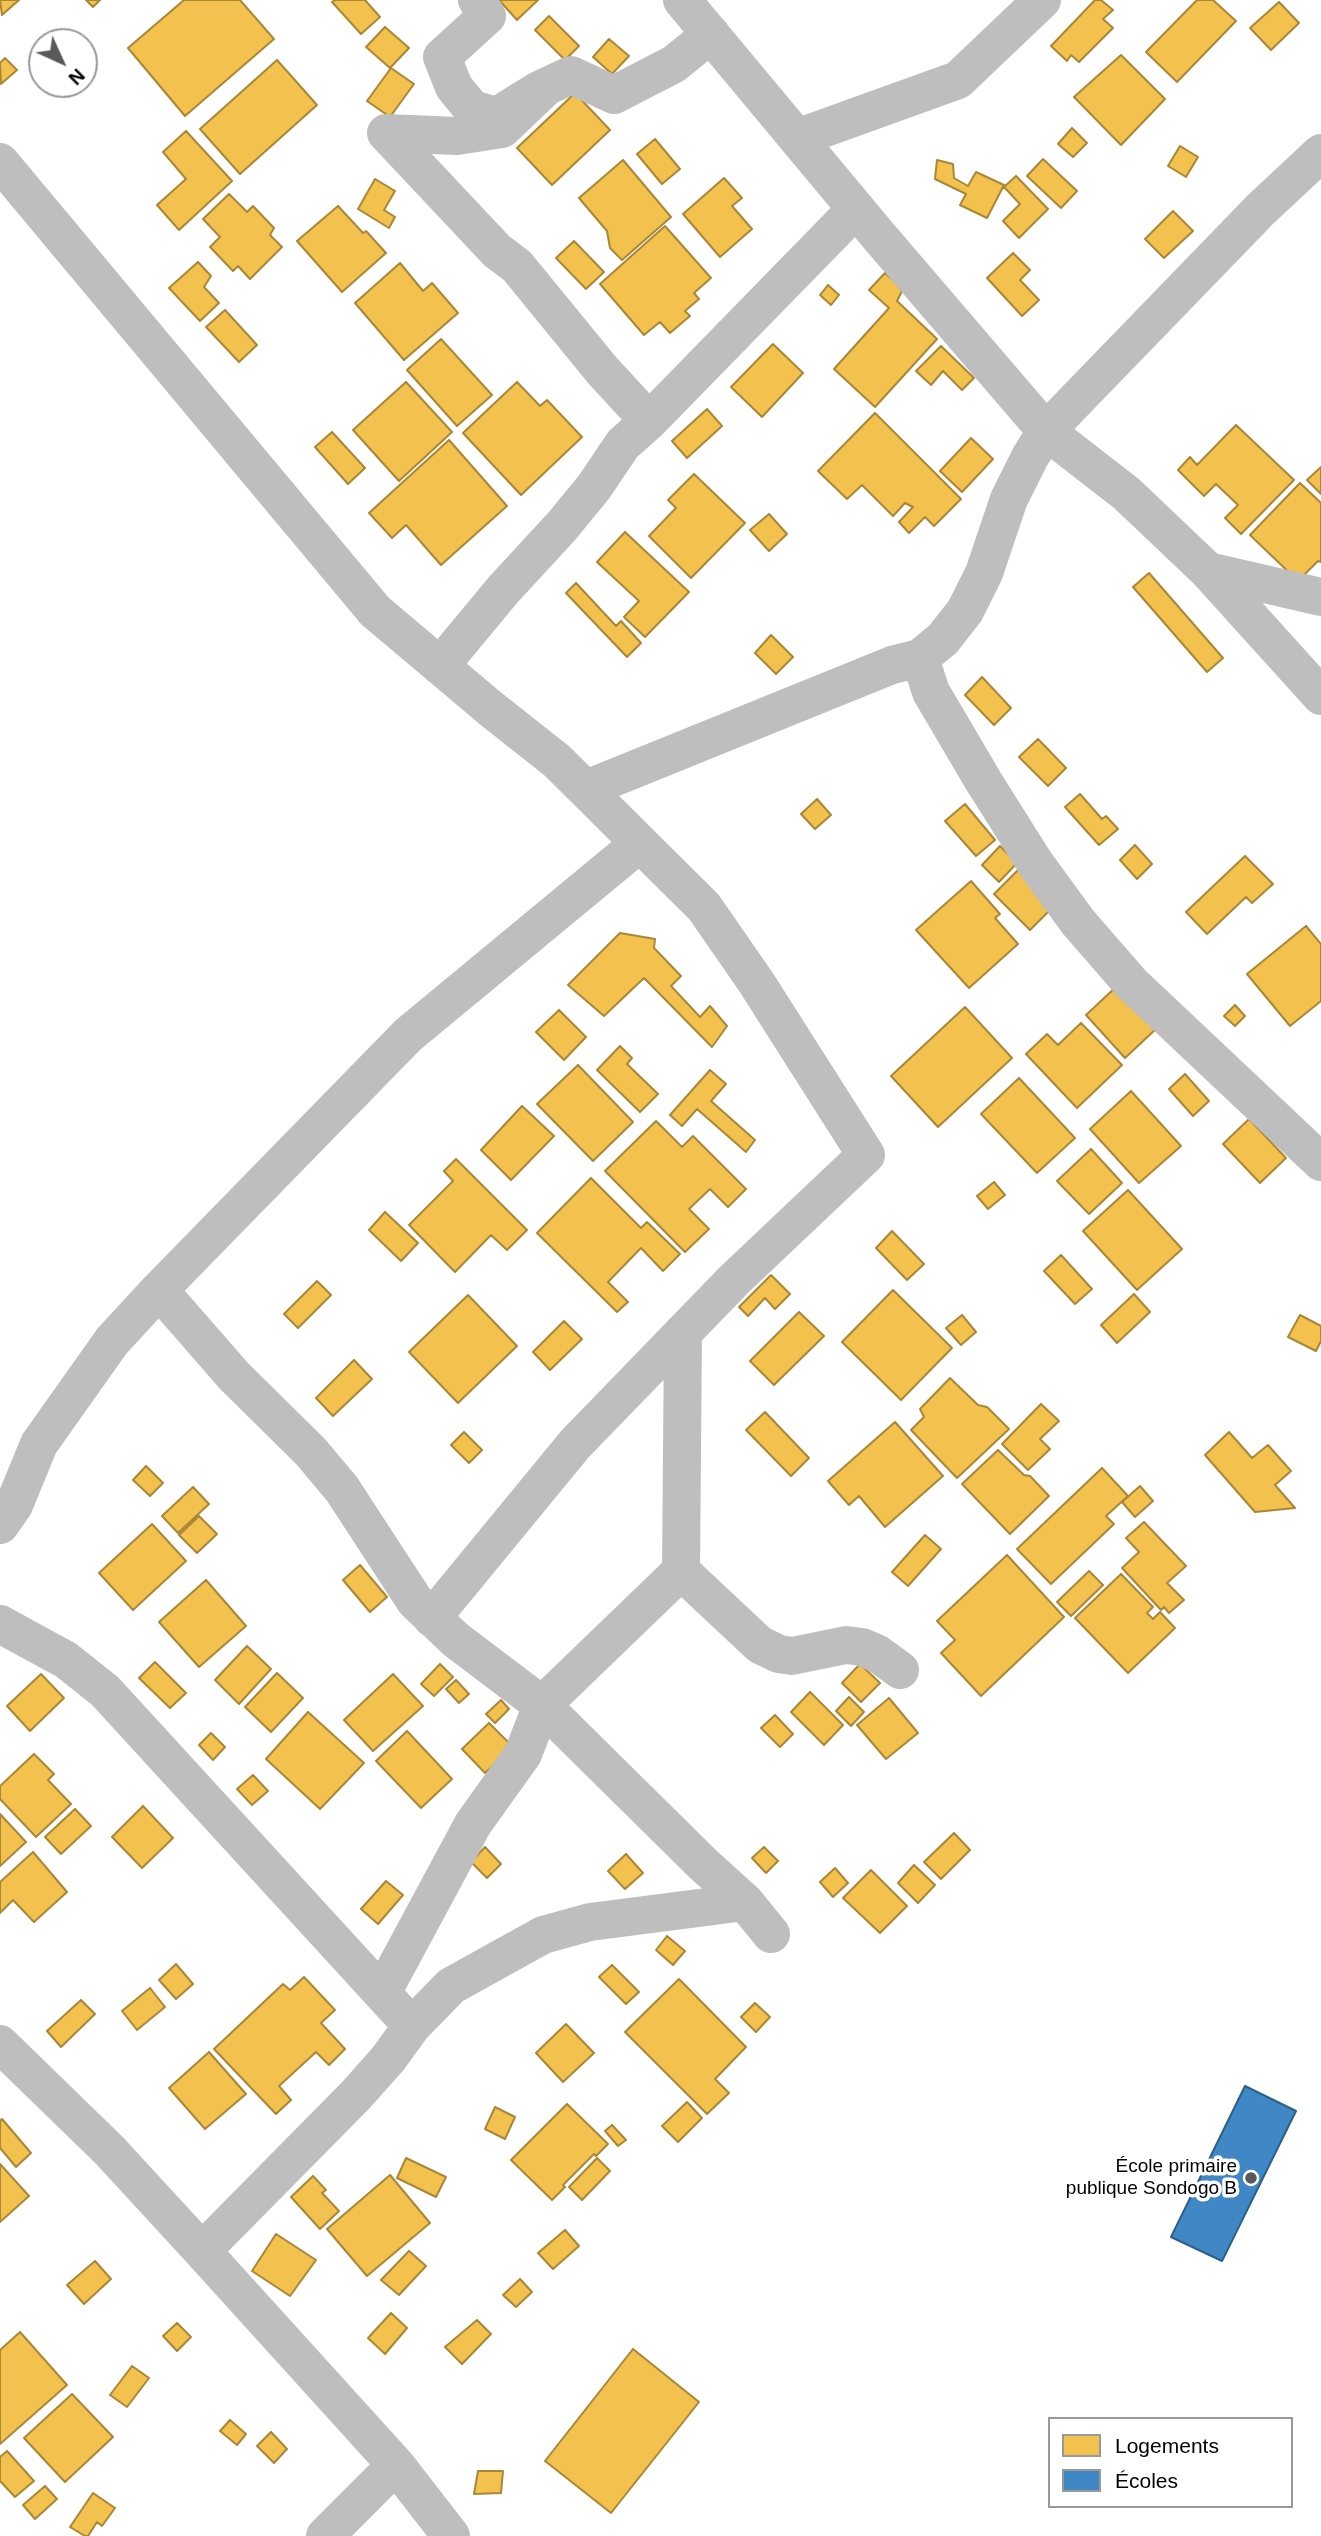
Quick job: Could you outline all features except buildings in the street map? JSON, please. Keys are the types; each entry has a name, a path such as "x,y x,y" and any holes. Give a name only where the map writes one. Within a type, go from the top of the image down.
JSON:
{"street":[{"path":"477,0 487,16 442,57 454,87 472,109 496,116 571,75 614,95 674,64 711,34"},
{"path":"682,0 1046,431 1127,494 1208,571 1321,696"},
{"path":"797,138 957,80 1042,0"},
{"path":"545,88 502,129 457,136 386,133 497,251 517,266 602,370 649,421"},
{"path":"586,789 892,665 920,658 943,639 965,611 984,573 1009,499 1046,431 1260,210 1321,153"},
{"path":"0,162 375,611 557,761 704,907 757,982 866,1155 683,1332 575,1444 432,1618"},
{"path":"440,666 503,590 562,526 623,444 649,421 856,209"},
{"path":"1208,571 1321,597"},
{"path":"920,658 931,692 984,782 1035,863 1078,922 1131,984 1321,1162"},
{"path":"0,1525 15,1505 39,1444 112,1341 159,1290 408,1035 640,843"},
{"path":"159,1290 234,1376 312,1452 361,1515 409,1592 432,1618 456,1640 542,1705 745,1902 771,1934"},
{"path":"382,1993 472,1825 523,1754 542,1705 681,1571 683,1332"},
{"path":"681,1571 760,1645 779,1654 792,1656 846,1645 854,1646 878,1654 900,1670"},
{"path":"0,1624 66,1660 105,1691 412,2026"},
{"path":"202,2251 356,2095 388,2059 412,2026 451,1986 542,1935 590,1922 745,1902"},
{"path":"0,2044 109,2150 202,2251 396,2465 450,2536"},
{"path":"325,2536 396,2465"}],"place":[{"name":"École primaire publique Sondogo B","path":"1251,2178"}]}
